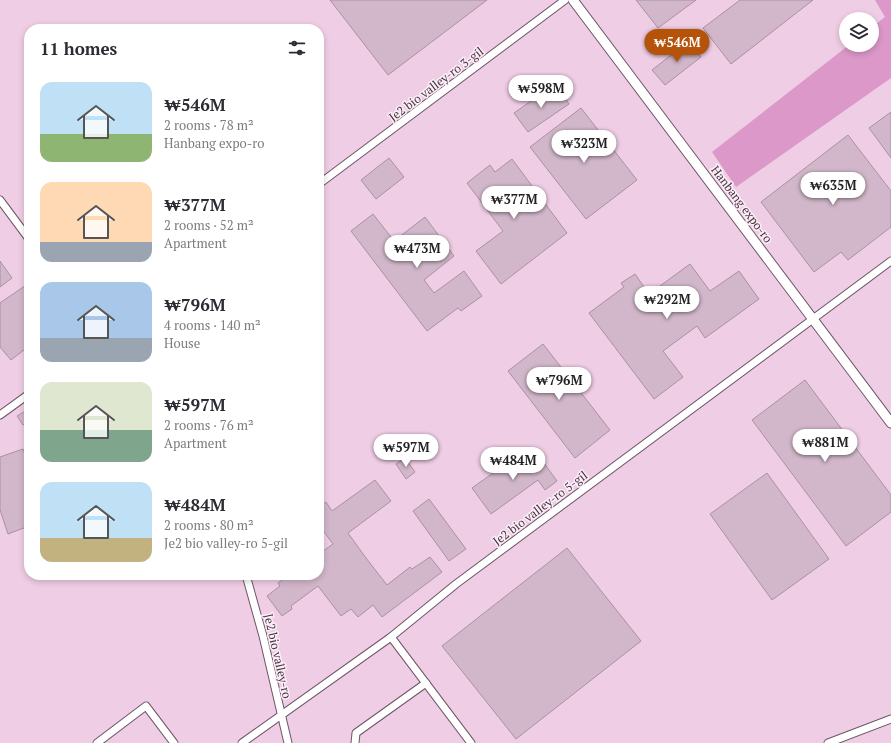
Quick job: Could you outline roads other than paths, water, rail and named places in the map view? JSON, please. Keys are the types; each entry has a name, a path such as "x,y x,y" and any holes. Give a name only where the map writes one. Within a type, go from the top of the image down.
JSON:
{"street":[{"name":"Je2 bio valley-ro 3-gil","path":"324,180 565,0"},
{"name":"Hanbang expo-ro","path":"573,0 891,423"},
{"path":"0,200 24,232"},
{"name":"Je2 bio valley-ro 5-gil","path":"242,743 280,714 391,637 456,584 891,261"},
{"path":"0,414 24,397"},
{"name":"Je2 bio valley-ro","path":"247,580 263,636 288,743"},
{"path":"391,637 471,743"},
{"path":"355,743 356,733 426,683"},
{"path":"97,743 146,706 174,743"},
{"path":"828,743 891,719"}]}
